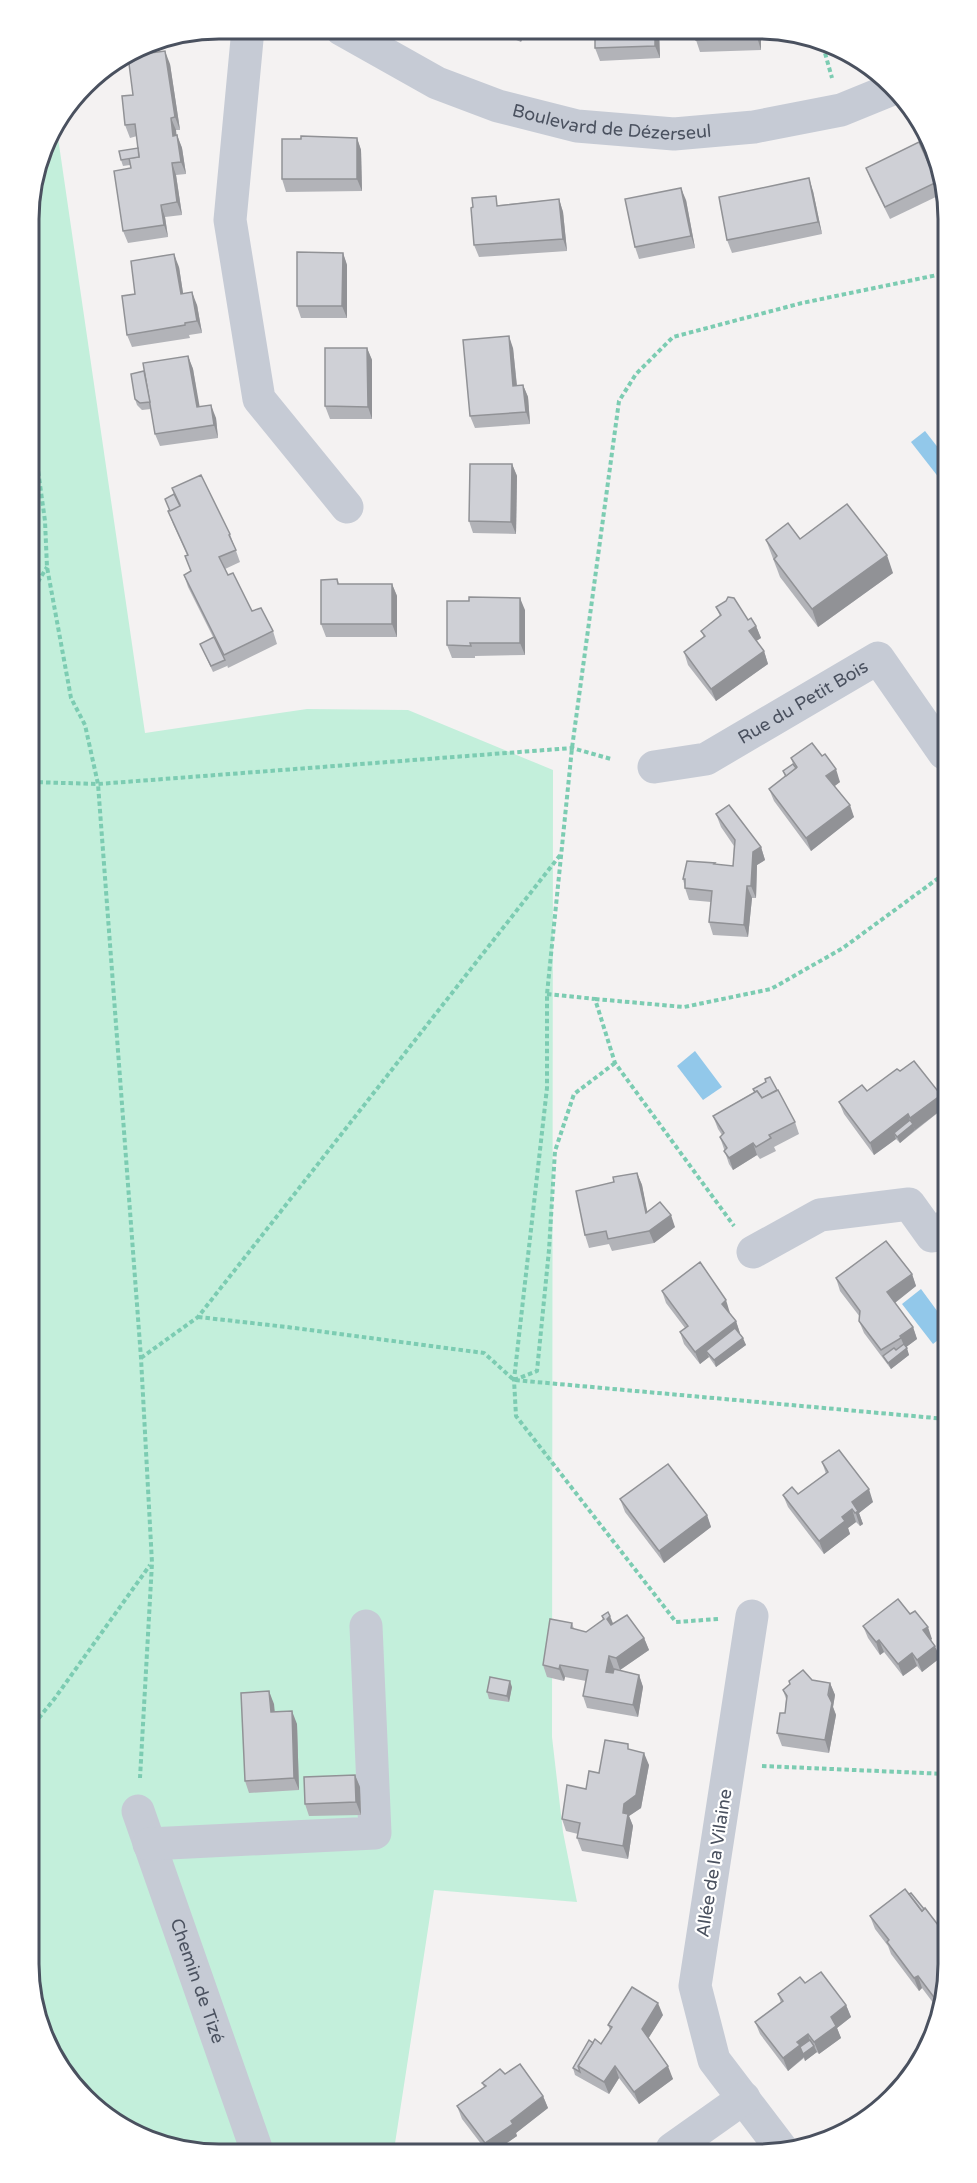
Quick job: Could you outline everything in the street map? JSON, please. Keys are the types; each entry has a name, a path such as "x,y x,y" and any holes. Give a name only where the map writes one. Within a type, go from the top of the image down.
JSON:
{"street":[{"path":"247,39 230,220 259,399 347,507"},
{"name":"Boulevard de Dézerseul","path":"359,39 437,83 498,106 577,126 675,134 754,127 841,110 885,92"},
{"name":"Rue du Petit Bois","path":"654,767 706,759 878,658 933,715 938,732"},
{"path":"753,1252 820,1215 909,1204 932,1236 938,1231"},
{"name":"Allée de la Vilaine","path":"752,1616 695,1986 714,2060 777,2142"},
{"path":"149,1844 375,1833 366,1626"},
{"name":"Chemin de Tizé","path":"138,1811 255,2144"},
{"path":"679,2144 744,2098"}],"path":[{"path":"752,1616 676,1622 516,1416 514,1380 547,1088 547,994 561,853 572,748 619,401 636,374 673,337 802,303 938,275"},
{"path":"39,477 45,521 47,567 71,698 85,725 98,784 141,1358 152,1563 138,1811"},
{"path":"39,580 47,567"},
{"path":"39,782 98,784 572,748 611,759"},
{"path":"141,1358 198,1317 561,853"},
{"path":"547,994 684,1007 771,989 843,948 938,877"},
{"path":"595,999 615,1063 753,1252"},
{"path":"514,1380 537,1371 549,1250 555,1151 574,1094 615,1063"},
{"path":"198,1317 287,1326 484,1353 514,1380 938,1418"},
{"path":"39,1718 152,1563"},
{"path":"729,1765 938,1773"}],"green space":[{"path":"58,139 145,733 307,709 408,710 553,770 552,1737 563,1832 577,1902 434,1890 395,2144 219,2144 184,2141 161,2134 119,2114 84,2083 63,2054 45,2011 39,1964 39,207 45,172"}],"water":[{"path":"925,431 938,448 938,477 911,442"},
{"path":"695,1051 722,1087 703,1100 677,1066"},
{"path":"921,1289 938,1312 938,1340 933,1344 902,1304"}],"building":[{"path":"595,39 655,39 655,46 595,48"},
{"path":"165,51 175,117 171,118 173,136 177,135 181,162 172,163 177,202 161,205 164,225 123,231 114,171 131,168 129,158 139,157 135,124 125,125 122,96 133,95 129,63 150,53"},
{"path":"301,136 357,138 357,179 282,179 282,139 301,139"},
{"path":"919,142 932,172 934,183 885,207 866,168"},
{"path":"138,148 139,157 121,160 119,151"},
{"path":"809,178 818,222 727,240 719,197"},
{"path":"681,188 691,236 635,247 625,199"},
{"path":"496,196 497,206 559,199 563,239 474,245 472,198"},
{"path":"297,252 343,253 342,306 297,306"},
{"path":"174,254 181,294 192,292 197,321 127,335 122,296 135,294 131,261"},
{"path":"509,336 513,386 523,385 526,412 470,416 463,340"},
{"path":"325,348 367,348 368,407 325,406"},
{"path":"188,356 197,407 211,405 214,425 155,434 143,363"},
{"path":"144,371 150,402 140,403 135,399 131,374"},
{"path":"470,464 512,464 511,522 469,521"},
{"path":"201,475 236,550 219,557 228,575 233,573 252,611 261,608 273,631 224,655 184,575 191,571 185,556 188,555 168,511 180,505 172,488"},
{"path":"174,494 180,506 170,511 165,499"},
{"path":"847,504 887,555 812,609 774,559 777,556 766,540 788,523 800,539"},
{"path":"337,579 338,584 392,584 392,624 321,624 321,580"},
{"path":"469,597 520,598 520,643 447,645 447,601 469,601"},
{"path":"728,597 734,598 748,620 751,618 756,626 749,631 764,651 711,689 684,652 705,636 701,631 721,615 716,607"},
{"path":"214,637 225,660 211,666 200,644"},
{"path":"812,743 822,756 825,754 836,769 826,776 850,805 806,838 769,789 797,767 791,758"},
{"path":"793,764 796,768 786,776 783,771"},
{"path":"729,805 761,847 753,852 751,886 747,886 744,925 709,922 712,891 685,888 685,879 683,879 687,861 733,866 735,840 716,814"},
{"path":"914,1061 938,1091 938,1097 910,1118 908,1114 870,1143 839,1102 862,1085 867,1091 897,1069 900,1071"},
{"path":"770,1077 777,1090 762,1098 753,1089"},
{"path":"778,1090 795,1122 769,1135 771,1138 756,1147 753,1143 729,1158 724,1151 727,1148 720,1137 724,1133 713,1116 757,1091 762,1098"},
{"path":"910,1120 913,1124 897,1137 894,1133"},
{"path":"637,1173 646,1213 660,1202 671,1215 649,1231 608,1239 606,1231 585,1235 576,1191 614,1182 613,1177"},
{"path":"886,1241 912,1274 887,1292 913,1327 900,1336 901,1338 881,1350 859,1321 860,1311 836,1278"},
{"path":"700,1262 726,1300 722,1304 736,1321 695,1352 680,1332 688,1326 662,1291"},
{"path":"735,1328 743,1338 714,1360 706,1351"},
{"path":"904,1344 907,1348 888,1363 883,1356"},
{"path":"839,1450 869,1489 852,1502 858,1511 855,1513 852,1509 842,1517 845,1521 819,1541 783,1495 792,1487 798,1494 828,1472 822,1462"},
{"path":"668,1464 707,1515 659,1551 620,1499"},
{"path":"898,1599 910,1614 915,1611 928,1627 923,1630 935,1646 917,1660 912,1653 898,1664 879,1640 876,1642 863,1626"},
{"path":"608,1612 610,1616 607,1619 611,1625 627,1615 644,1638 616,1658 609,1656 606,1672 613,1673 614,1669 639,1675 633,1705 583,1696 588,1670 560,1665 559,1669 543,1665 550,1619 572,1623 571,1628 586,1632 604,1619 602,1616"},
{"path":"803,1670 812,1680 830,1683 828,1695 832,1703 825,1740 777,1733 780,1713 785,1713 787,1696 783,1690 790,1684 789,1681"},
{"path":"490,1677 510,1681 507,1696 487,1692"},
{"path":"269,1691 271,1712 292,1711 294,1778 245,1781 241,1693"},
{"path":"605,1740 628,1744 628,1749 644,1753 636,1795 624,1804 623,1813 628,1814 623,1846 577,1838 580,1823 562,1819 567,1785 586,1789 589,1771 599,1773"},
{"path":"355,1775 356,1802 305,1804 304,1777"},
{"path":"905,1889 922,1911 925,1908 938,1925 938,1976 935,1999 918,1976 914,1978 870,1916"},
{"path":"911,1893 924,1909 922,1911 909,1894"},
{"path":"821,1972 846,2005 831,2017 836,2026 814,2042 808,2034 797,2042 800,2045 783,2058 755,2022 783,2001 778,1994 800,1977 805,1983"},
{"path":"632,1987 658,2003 642,2029 668,2066 634,2092 615,2066 604,2082 578,2066 595,2039 601,2044 612,2027 608,2025"},
{"path":"589,2040 593,2043 578,2066 580,2072 573,2068"},
{"path":"810,2040 814,2046 803,2054 800,2047"},
{"path":"520,2064 543,2096 511,2121 513,2124 485,2143 457,2106 486,2086 482,2083 500,2069 505,2074"}]}
